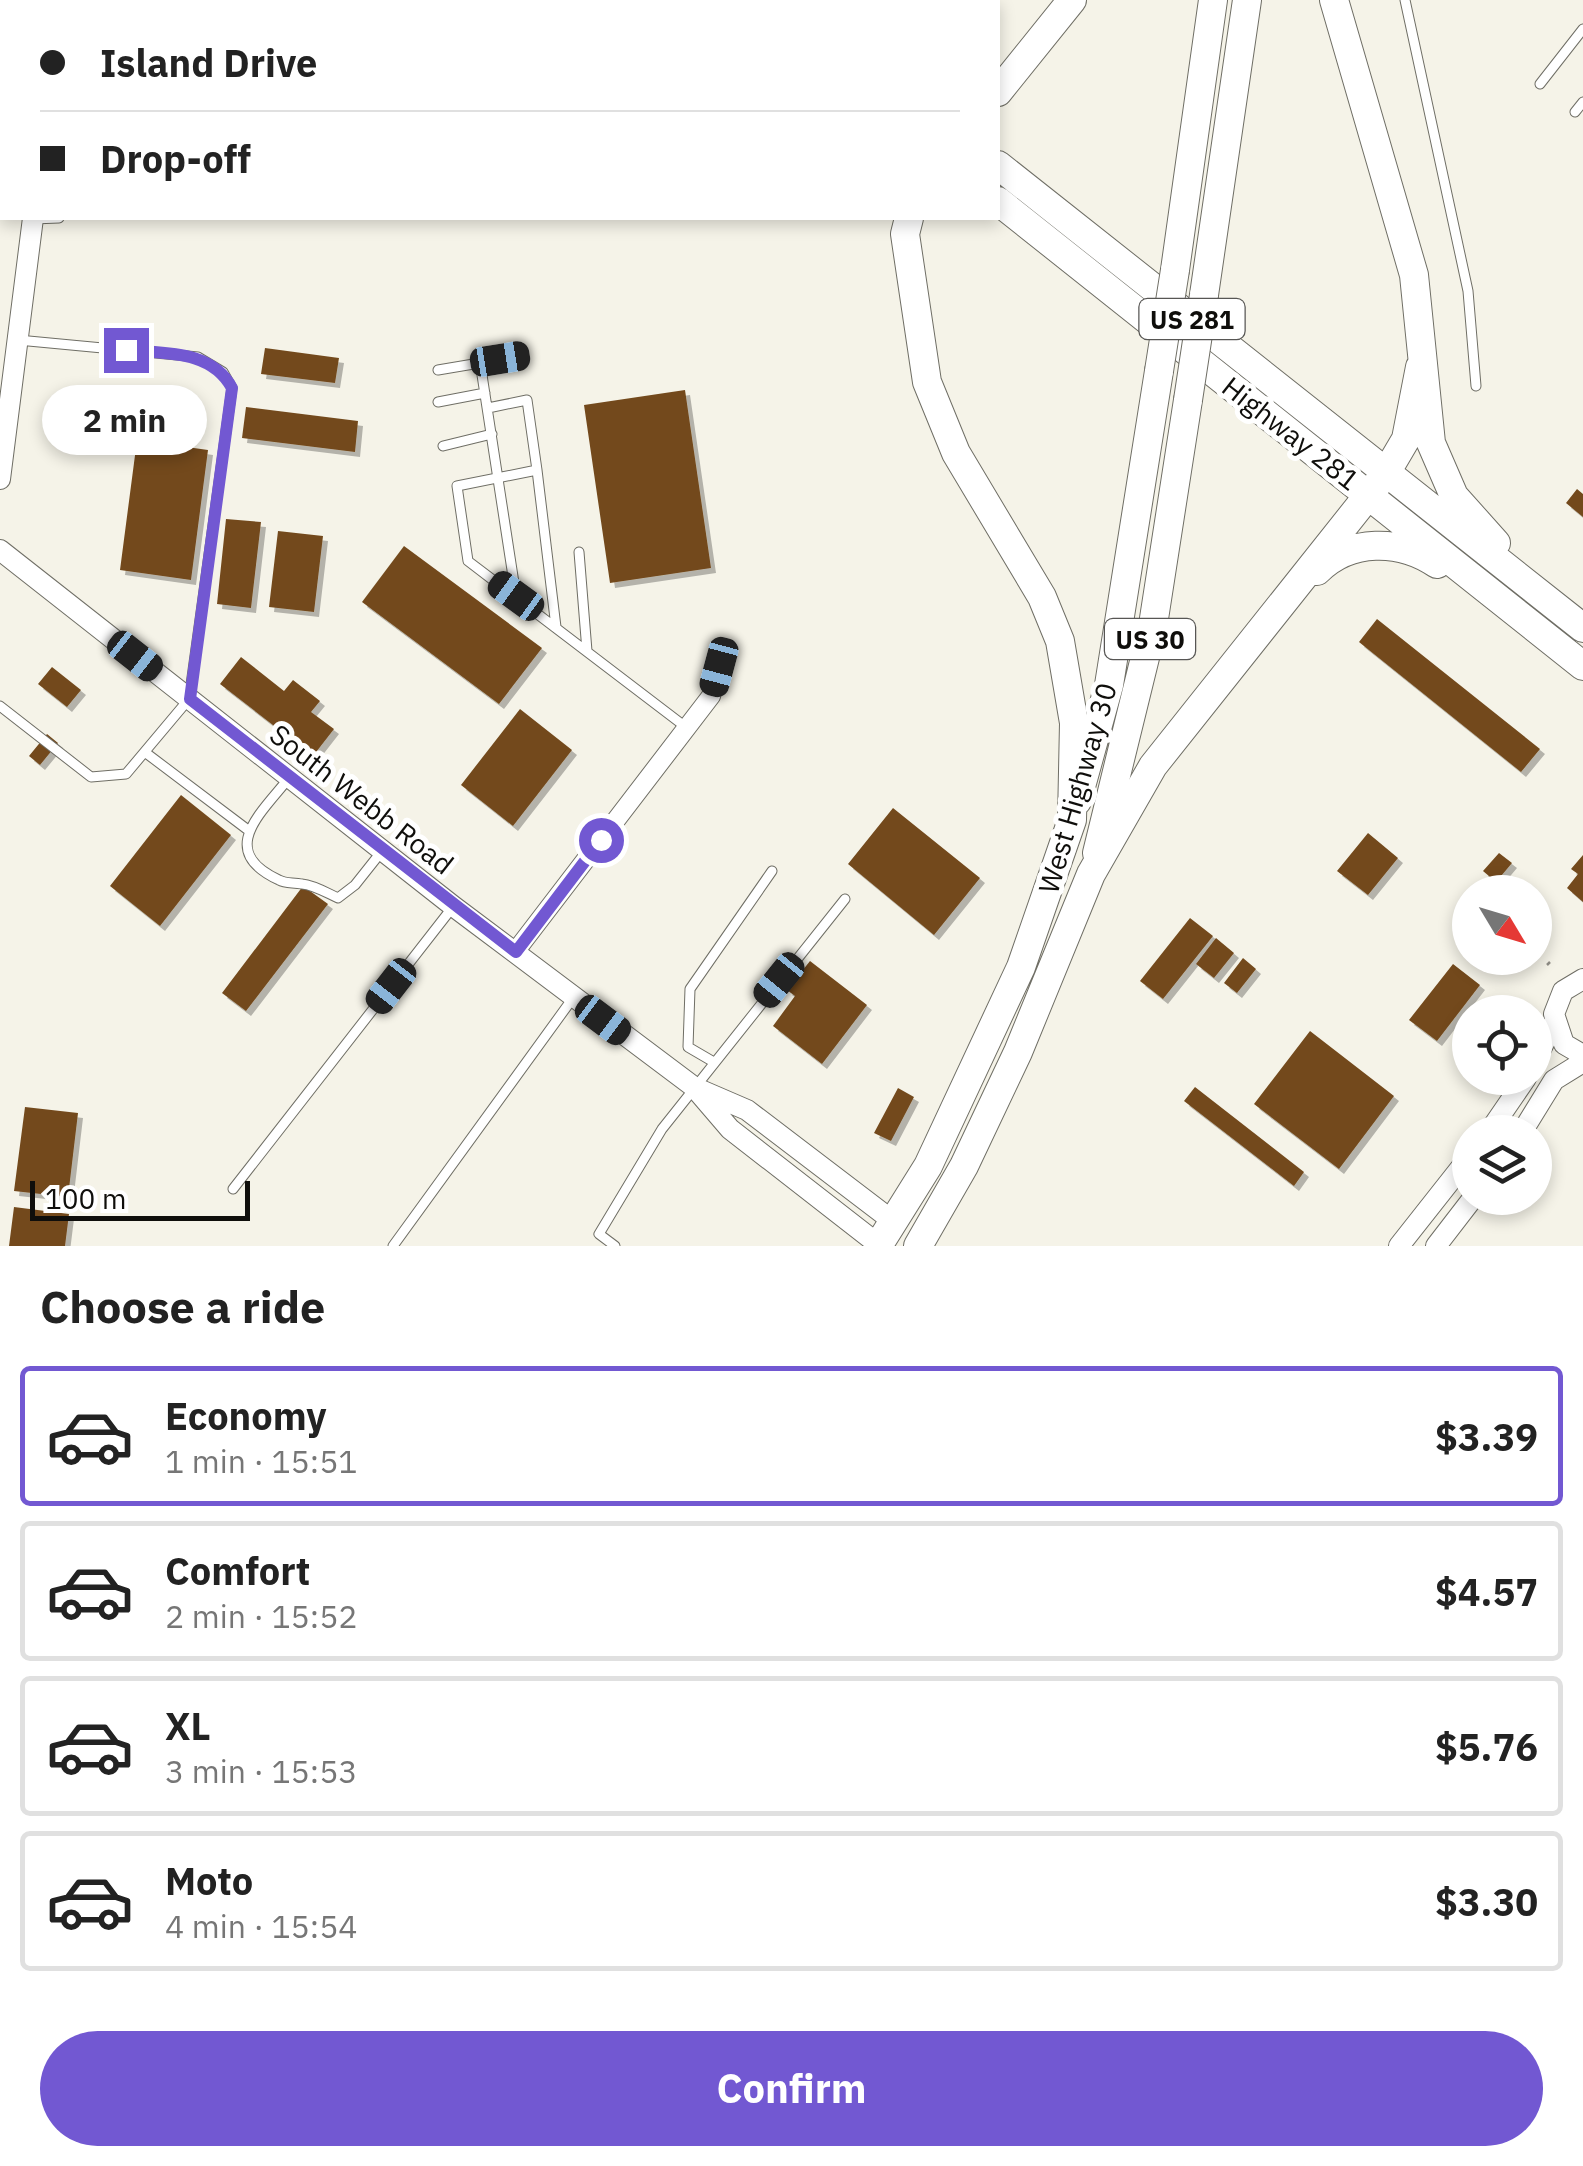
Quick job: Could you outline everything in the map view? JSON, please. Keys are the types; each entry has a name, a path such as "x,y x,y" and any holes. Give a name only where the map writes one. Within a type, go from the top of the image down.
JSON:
{"main road":[{"path":"1000,90 1072,0"},
{"name":"West Highway 30","path":"884,1238 928,1166 1021,967 1072,820 1109,686 1213,0"},
{"name":"West Highway 30","path":"918,1246 964,1166 1018,1052 1091,874 1153,626 1246,0"},
{"path":"1334,0 1401,218 1421,318 1420,367 1431,443 1454,496 1577,623"},
{"name":"Highway 281","path":"1000,167 1376,483 1583,666"},
{"name":"Highway 281","path":"1000,202 1376,483 1577,623"},
{"path":"906,223 928,382 956,453 1042,597 1060,642 1074,723 1072,820"},
{"path":"1091,874 1154,766 1280,608 1406,439 1420,367"},
{"path":"1280,608 1323,564 1343,552 1385,544 1428,558 1549,639"}],"street":[{"path":"0,479 33,220"},
{"name":"South Webb Road","path":"0,550 573,998 694,1087 747,1110 884,1238"},
{"path":"516,952 711,696 719,667"},
{"path":"1552,1027 1558,998 1583,979"},
{"path":"1532,1115 1554,1080 1583,1058 1564,1044 1554,1023"},
{"path":"1400,1246 1452,1179"},
{"path":"1420,1246 1452,1200"},
{"path":"1436,1246 1460,1215"}],"lane":[{"path":"1405,0 1468,291 1476,386"},
{"path":"1540,84 1583,29"},
{"path":"1575,112 1583,102"},
{"path":"0,706 91,777 126,774 190,699 232,388 223,372 198,357 18,340"},
{"path":"438,370 521,356"},
{"path":"480,362 516,596"},
{"path":"438,402 485,393"},
{"path":"488,408 527,400 556,627"},
{"path":"443,446 492,434"},
{"path":"537,470 457,486 468,561 686,728"},
{"path":"580,552 587,650"},
{"path":"146,753 248,830"},
{"path":"290,778 248,830 246,852 255,866 282,883 305,884 338,898 356,884 382,850"},
{"path":"712,1060 688,1046 690,989 772,871"},
{"path":"615,1246 599,1234 662,1129 712,1060 845,899"},
{"path":"233,1188 453,906"},
{"path":"393,1246 573,998"}],"building":[{"path":"265,348 339,358 335,383 261,374"},
{"path":"685,390 711,568 610,583 584,405"},
{"path":"246,407 358,421 355,452 242,438"},
{"path":"137,440 208,450 191,580 120,570"},
{"path":"1577,489 1583,494 1583,517 1566,503"},
{"path":"226,519 261,522 251,608 217,604"},
{"path":"278,531 323,536 314,612 269,607"},
{"path":"404,546 542,648 499,704 362,602"},
{"path":"1377,619 1540,749 1521,772 1359,642"},
{"path":"241,657 284,691 293,680 320,701 311,712 334,729 313,756 220,684"},
{"path":"52,667 81,690 67,707 38,684"},
{"path":"520,709 572,750 513,826 461,785"},
{"path":"47,734 58,743 40,765 29,756"},
{"path":"181,795 231,835 160,926 110,886"},
{"path":"893,808 980,878 934,935 848,864"},
{"path":"1368,833 1398,858 1368,895 1337,871"},
{"path":"1499,853 1512,863 1502,875 1483,871"},
{"path":"1583,855 1583,902 1567,888 1578,874 1571,869"},
{"path":"303,886 328,904 246,1011 222,993"},
{"path":"1190,918 1213,936 1163,999 1140,981"},
{"path":"1216,938 1234,953 1214,978 1196,964"},
{"path":"1243,958 1256,969 1237,993 1224,983"},
{"path":"810,961 867,1005 822,1064 773,1026 795,996 787,990"},
{"path":"1452,965 1452,975 1467,975 1480,985 1472,995 1452,995 1452,1021 1437,1041 1409,1020"},
{"path":"1310,1031 1394,1096 1339,1169 1254,1104"},
{"path":"1195,1087 1304,1172 1294,1186 1184,1101"},
{"path":"898,1088 914,1097 891,1141 874,1133"},
{"path":"25,1107 78,1113 68,1197 14,1191"},
{"path":"14,1207 69,1214 65,1246 9,1246"}],"route":[{"path":"126,350 198,357 223,372 232,388 190,699 516,952 601,840"}]}
